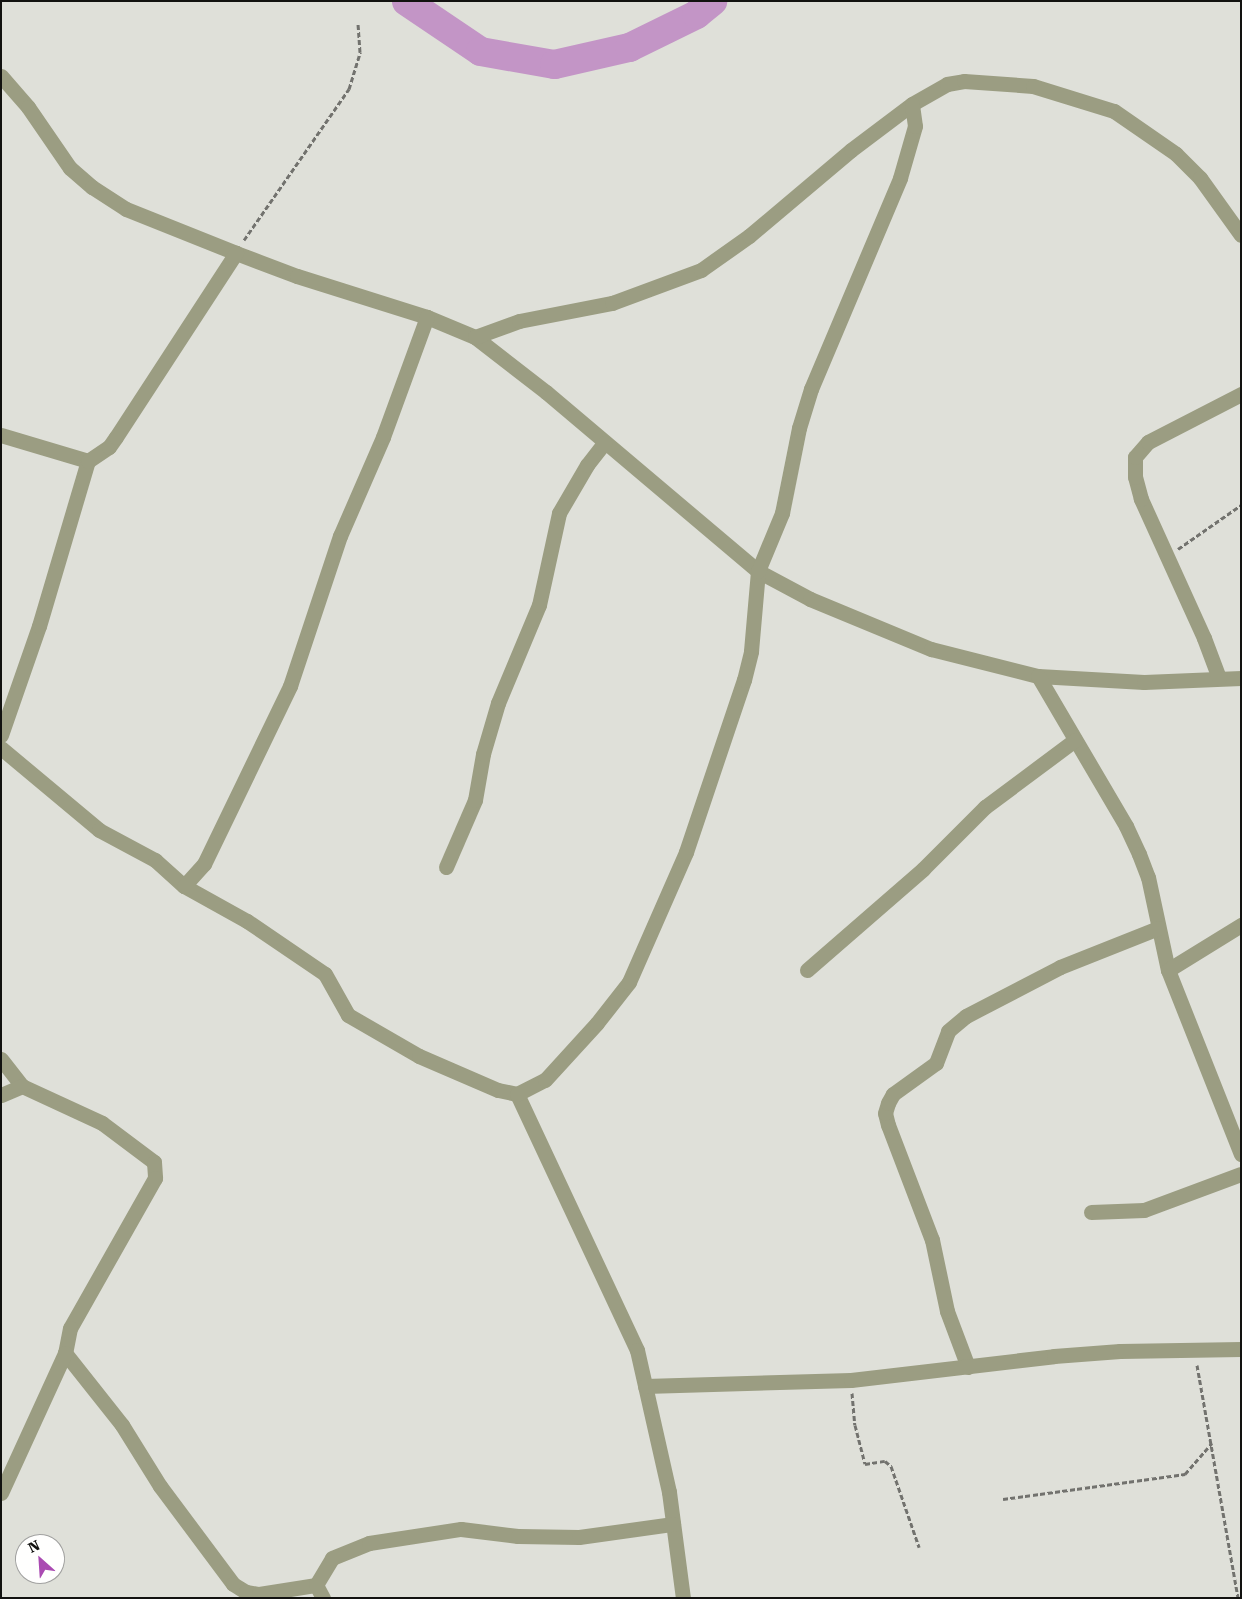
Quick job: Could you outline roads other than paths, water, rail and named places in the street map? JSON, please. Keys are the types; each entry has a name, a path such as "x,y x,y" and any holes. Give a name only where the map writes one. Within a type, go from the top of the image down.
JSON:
{"street":[{"path":"1,76 33,114 70,168 92,188 126,209 236,253 297,276 427,317 475,337 546,392 604,443 758,571 820,603 931,649 1038,676 1120,681 1241,678"},
{"path":"475,337 518,321 612,303 701,270 749,236 851,150 912,104 948,84 983,81 1033,86 1114,111 1176,154 1200,178 1241,235"},
{"path":"1,748 84,820 156,860 184,886 247,921 325,974 348,1014 366,1026 443,1066 498,1090 517,1094 545,1080 597,1023 629,982 647,945 686,852 744,680 751,651 758,571 782,513 799,428 811,389 900,178 915,126 912,104"},
{"path":"1,735 39,626 88,461 109,446 116,437 236,253"},
{"path":"184,886 204,864 290,686 340,536 383,437 427,317"},
{"path":"1219,678 1167,556 1140,499 1135,477 1135,457 1148,442 1241,394"},
{"path":"1,435 88,461"},
{"path":"446,867 475,800 483,754 498,704 539,605 559,513 604,443"},
{"path":"1038,676 1126,826 1139,854 1148,877 1168,970 1241,1154"},
{"path":"807,970 922,869 985,807 1075,740"},
{"path":"1168,970 1241,925"},
{"path":"968,1367 948,1311 932,1240 888,1125 885,1113 888,1102 894,1094 936,1063 948,1031 966,1016 1060,967 1158,928"},
{"path":"1,1059 22,1086 102,1123 154,1162 155,1178 70,1328 64,1353 1,1493"},
{"path":"1,1095 22,1086"},
{"path":"517,1094 552,1176 626,1322 645,1386 673,1524 683,1598"},
{"path":"1091,1212 1144,1210 1241,1174"},
{"path":"645,1386 852,1380 1063,1355 1241,1349"},
{"path":"64,1353 122,1424 160,1486 188,1520 229,1580 246,1592 259,1594 312,1592 332,1558 369,1543 461,1530 518,1536 579,1536 673,1524"}],"waterway":[{"path":"406,1 480,51 554,64 629,47 696,14 712,1"}]}
